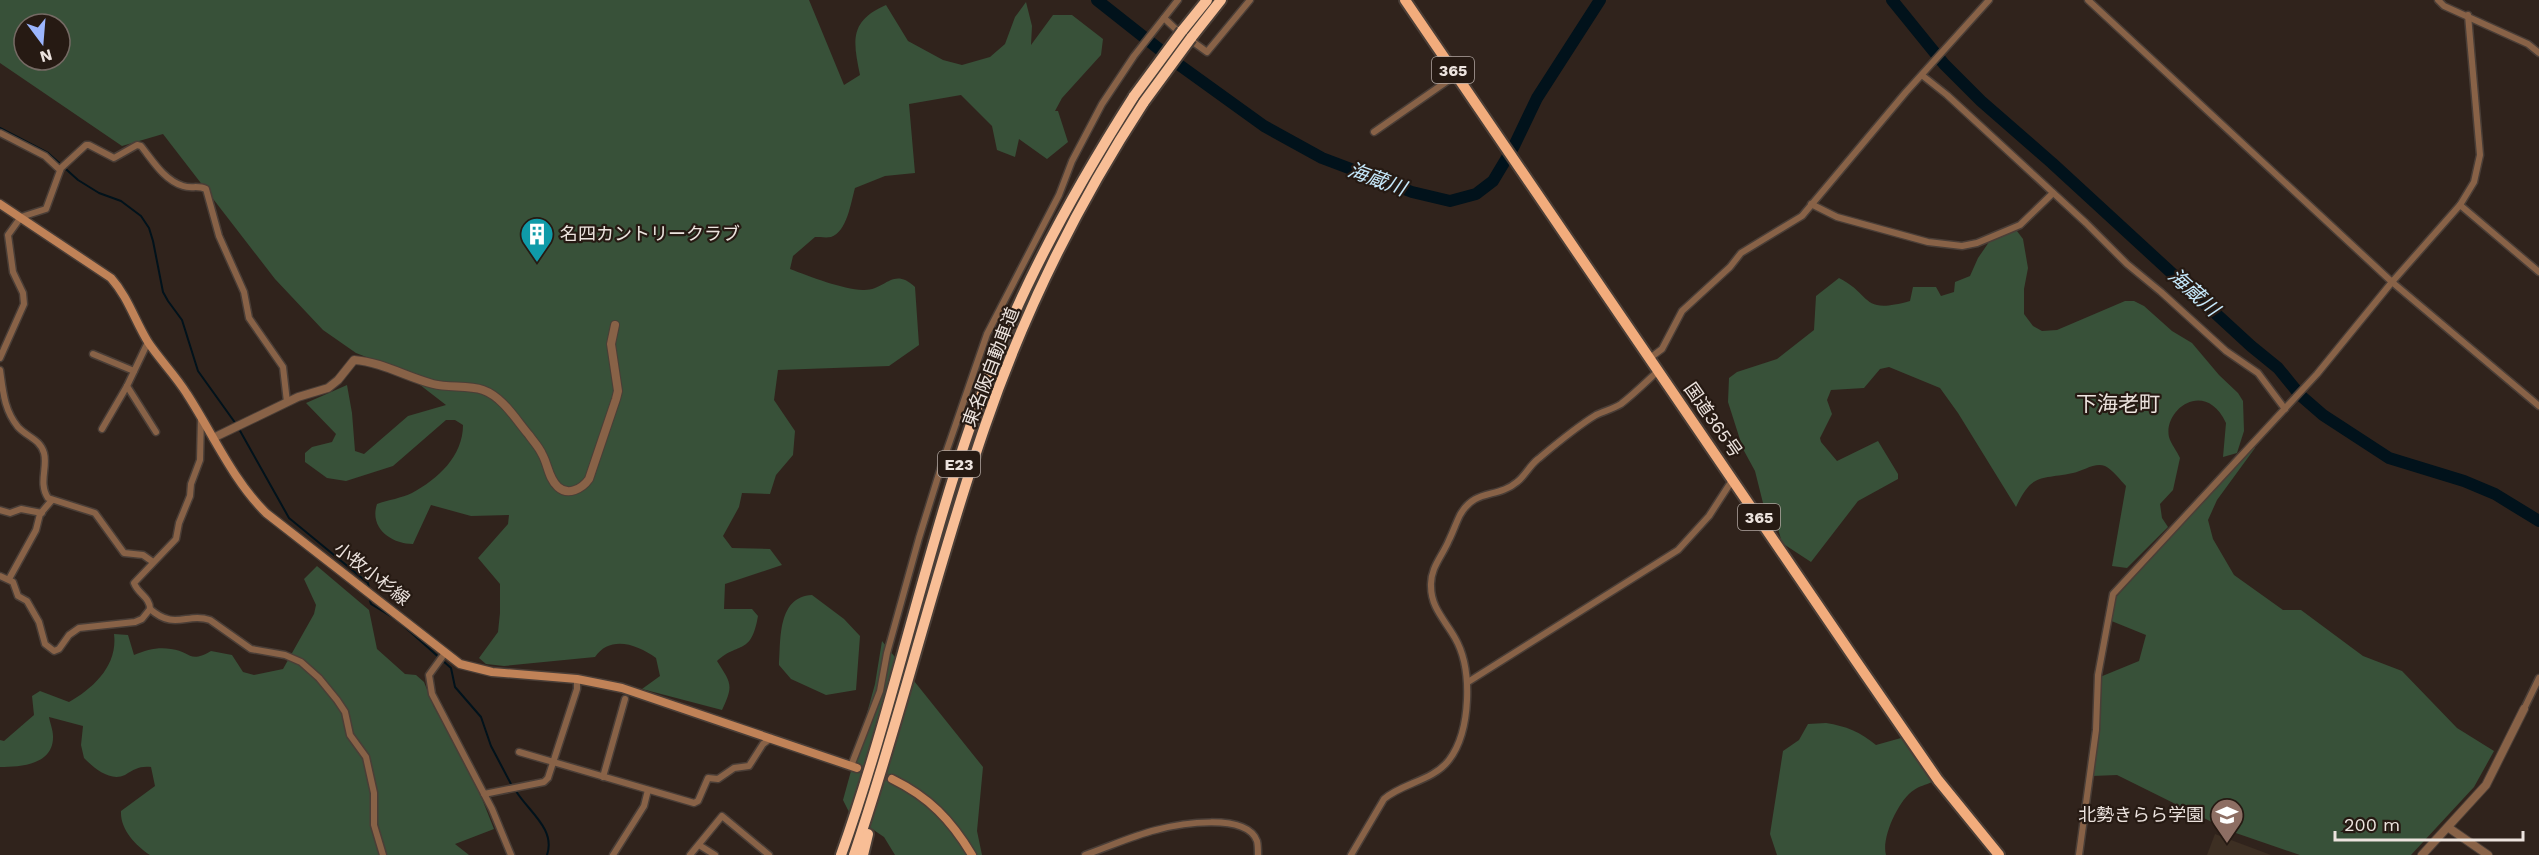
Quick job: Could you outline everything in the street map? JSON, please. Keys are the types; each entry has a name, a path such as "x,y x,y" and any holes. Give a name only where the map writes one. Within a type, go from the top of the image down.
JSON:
{"highway":[{"name":"東名阪自動車道","path":"841,855 861,795 947,501 997,356 1051,236 1081,182 1186,34 1207,0"},
{"name":"東名阪自動車道","path":"1186,34 1221,0"},
{"name":"国道365号","path":"1405,0 1938,780 1999,855"},
{"name":"東名阪自動車道","path":"854,855 890,743 960,504 998,389 1038,293 1091,187 1139,99"},
{"path":"863,855 890,743"}],"main road":[{"name":"小牧小杉線","path":"0,204 111,278 122,290 148,342 186,392 254,501 266,513 373,594 444,654 474,669 577,679 613,686 655,698 854,767"},
{"path":"892,779 923,796 943,813 972,855"}],"street":[{"path":"854,767 880,691 887,653 919,538 987,334 1059,195 1072,160 1102,104 1134,56 1178,0"},
{"path":"1164,18 1169,25 1207,52 1250,0"},
{"path":"1650,358 1662,349 1682,311 1730,267 1741,253 1802,216 1906,92 1923,76 1989,0"},
{"path":"2088,0 2392,282 2539,406"},
{"path":"2438,0 2444,6 2469,15 2528,44 2539,53"},
{"path":"2079,855 2096,730 2100,663 2113,594 2314,377 2392,282 2460,205 2474,182 2480,155 2469,15"},
{"path":"1374,132 1456,75"},
{"path":"1923,76 1947,95 2127,264 2162,291 2226,351 2258,373 2286,408"},
{"path":"0,132 62,167"},
{"path":"0,358 24,304 23,293 13,272 13,257 8,235 21,217 46,209 62,167 86,145 114,158 137,145 141,146 166,177 183,187 199,186 206,189 219,236 244,292 249,318 283,367 287,402"},
{"path":"1811,204 1837,217 1928,242 1962,246 1977,243 2020,225 2053,193"},
{"path":"2460,205 2539,272"},
{"path":"213,438 287,402 328,388 338,380 354,360 372,361 410,377 434,384 483,390 498,399 543,454 550,476 558,487 567,491 575,490 584,487 589,479 618,391 611,344 615,325"},
{"path":"102,429 127,386 148,342"},
{"path":"93,354 134,371"},
{"path":"0,370 2,389 10,415 27,436 38,441 44,453 43,482 46,495 52,500 95,513 124,553 143,555 153,562"},
{"path":"1352,855 1384,799 1391,793 1438,770 1449,761 1462,729 1467,670 1455,637 1437,613 1431,588 1431,577 1436,564 1449,543 1460,515 1470,501 1507,489 1518,482 1535,461 1597,415 1619,405 1658,371"},
{"path":"127,386 156,432"},
{"path":"201,417 200,460 192,480 190,496 179,523 176,539 134,583 137,590 146,598 150,609 171,621 202,618 210,620 250,649 293,658 319,678 343,709 350,735 366,757 374,794 374,825 383,855"},
{"path":"1467,682 1677,550 1709,516 1733,479"},
{"path":"9,579 36,530 42,513 52,500"},
{"path":"0,510 10,513 21,509 42,513"},
{"path":"0,576 14,583 18,596 27,601 34,613 45,644 54,651 59,649 69,635 79,628 135,622 142,619 150,609"},
{"path":"444,654 429,675 432,694 484,794 511,855"},
{"path":"2422,855 2486,785 2539,678"},
{"path":"484,794 544,782 548,778 577,689 577,679"},
{"path":"603,777 625,699"},
{"path":"519,752 697,802 708,778 720,778 734,768 748,766 771,738"},
{"path":"613,855 644,806 648,790"},
{"path":"690,855 722,816 769,855"},
{"path":"1085,855 1153,830 1220,822 1239,826 1252,834 1257,842 1258,855"},
{"path":"2449,828 2488,855"},
{"path":"699,845 715,855"}],"shaded area":[{"name":"北勢きらら学園","path":"2215,834 2271,855 2207,855"}],"green space":[{"name":"名四カントリークラブ","path":"0,0 809,0 844,85 860,75 855,42 860,25 874,11 886,5 908,41 943,60 962,65 990,57 1005,44 1015,17 1026,2 1032,26 1031,45 1053,15 1072,15 1103,39 1101,55 1062,98 1055,111 1058,111 1068,142 1047,159 1019,139 1015,157 997,150 992,126 961,95 909,104 915,173 885,176 855,188 848,216 841,229 831,237 815,237 793,256 790,269 846,287 863,290 878,287 895,279 907,281 915,287 919,345 889,366 778,370 774,400 795,431 793,455 776,475 770,494 742,493 739,507 723,536 732,548 770,549 782,565 725,584 724,609 752,609 758,616 748,643 717,661 729,684 728,695 722,710 642,689 660,676 656,658 641,649 624,644 608,646 595,657 504,666 486,664 479,658 498,632 500,584 478,558 508,524 509,515 471,516 431,505 413,544 390,538 379,527 375,513 377,504 412,493 440,474 459,447 463,425 455,420 446,420 393,466 346,481 327,478 305,462 305,453 312,447 332,442 336,434 306,403 347,385 355,451 364,454 408,416 446,405 402,371 356,353 323,330 275,279 163,134 122,146 13,72 72,72 72,12 12,12 12,71 0,63"},
{"path":"2008,229 2017,231 2023,239 2028,268 2024,289 2024,314 2033,326 2042,331 2057,330 2125,301 2134,301 2144,306 2172,331 2192,343 2238,393 2243,401 2244,431 2237,453 2223,457 2226,423 2217,410 2207,402 2187,403 2179,409 2172,417 2169,437 2180,458 2173,490 2160,504 2162,518 2168,527 2127,568 2112,566 2126,486 2111,470 2097,465 2073,473 2038,479 2027,488 2016,507 1940,388 1889,367 1880,369 1864,388 1831,390 1827,400 1832,414 1820,438 1837,461 1878,441 1898,474 1898,479 1858,501 1811,562 1782,543 1777,525 1763,503 1755,471 1743,449 1728,402 1729,378 1737,372 1777,359 1814,330 1816,296 1839,278 1850,284 1868,301 1883,306 1910,301 1913,287 1936,287 1941,296 1954,292 1955,282 1970,276 1989,242"},
{"path":"2252,446 2255,448 2217,500 2208,520 2213,539 2234,575 2283,610 2301,610 2363,656 2402,671 2457,728 2494,751 2474,787 2411,855 2300,855 2230,831 2117,775 2092,776 2100,677 2139,661 2146,635 2109,620 2117,596"},
{"path":"317,566 369,610 377,649 405,674 416,675 424,682 434,707 473,776 494,829 455,844 469,855 150,855 126,830 121,811 155,786 151,767 137,768 119,777 103,773 84,758 81,745 83,726 49,717 53,736 52,746 48,753 42,759 26,765 0,767 0,740 4,741 34,715 32,696 40,691 69,702 87,690 108,665 112,656 114,634 128,635 134,655 161,648 177,650 194,657 211,651 232,655 243,672 254,675 283,669 314,614 316,605 304,579"},
{"path":"812,595 844,619 860,636 856,690 826,695 791,679 779,665 781,632 787,611 792,603"},
{"path":"882,641 983,767 977,831 982,855 895,855 884,837 850,814 843,800 875,684"},
{"path":"1826,723 1852,730 1876,745 1901,738 1932,782 1914,790 1897,810 1886,839 1886,855 1777,855 1770,834 1783,751 1799,740 1808,724"}],"waterway":[{"name":"海蔵川","path":"1097,0 1178,64 1264,126 1322,158 1412,192 1450,201 1476,194 1493,181 1514,146 1537,98 1600,0"},
{"name":"海蔵川","path":"1892,0 1944,64 1981,101 2278,368 2300,395 2323,415 2389,458 2464,481 2495,494 2539,521"},
{"path":"0,128 48,153 78,180 99,193 121,201 141,216 149,228 153,241 163,292 182,320 198,371 236,424"},
{"path":"239,429 289,518 368,583 369,588"},
{"path":"369,597 371,604 397,620 451,668 455,687 481,717 491,746 511,784"},
{"path":"516,791 548,837 547,855"}],"tunnel":[{"path":"857,768 892,779"}],"place":[{"name":"名四カントリークラブ","path":"537,263"},
{"name":"北勢きらら学園","path":"2227,844"}],"district":[{"name":"下海老町","path":"2118,404"}]}
